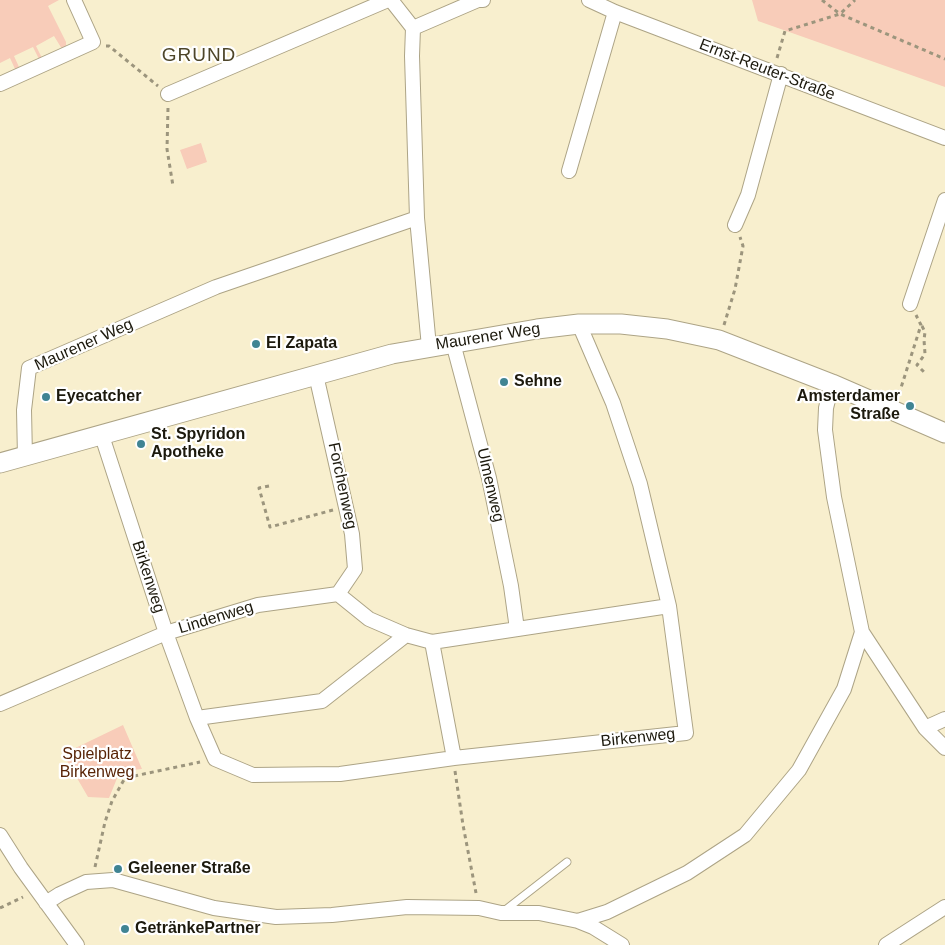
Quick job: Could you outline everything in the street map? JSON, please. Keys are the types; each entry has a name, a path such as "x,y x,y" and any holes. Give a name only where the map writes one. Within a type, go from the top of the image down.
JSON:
{"street":[{"path":"0,84 93,42 74,0"},
{"path":"168,94 390,0 413,28 412,56 417,218 429,347"},
{"path":"413,28 478,0 483,0"},
{"name":"Ernst-Reuter-Straße","path":"590,0 615,12 945,138"},
{"path":"569,172 615,12"},
{"path":"735,225 748,195 781,74"},
{"path":"910,304 945,200"},
{"name":"Maurener Weg","path":"25,457 24,410 29,368 216,287 417,218"},
{"name":"Maurener Weg","path":"0,463 392,354 537,329 579,324 622,324 667,329 719,340 832,384 945,433"},
{"name":"Birkenweg","path":"102,436 166,633 197,718 215,759 253,776 340,774 454,758 686,733 668,606 640,484 613,403 579,324"},
{"name":"Ulmenweg","path":"454,343 489,478 511,586 517,629"},
{"name":"Forchenweg","path":"316,375 352,534 355,569 338,594"},
{"path":"832,384 826,408 825,430 834,497 862,632 925,728 945,748"},
{"path":"338,594 369,619 406,635 432,642 668,606"},
{"name":"Lindenweg","path":"0,704 166,633 258,605 338,594"},
{"path":"578,921 607,912 687,873 745,835 800,770 844,689 862,632"},
{"path":"197,718 322,701 406,635"},
{"path":"432,642 454,758"},
{"path":"925,728 945,719"},
{"path":"0,835 77,945"},
{"path":"46,903 73,887 92,880 113,880 214,908 276,916 332,915 407,907 479,908 501,913 539,913 578,921 593,927 622,945"},
{"path":"886,945 945,908"}],"lane":[{"path":"501,913 568,862"}],"path":[{"path":"822,0 840,14 945,59"},
{"path":"781,74 776,61 785,31 840,14 855,0"},
{"path":"93,42 109,46 168,94 167,149 173,186"},
{"path":"719,340 735,289 743,246 735,225"},
{"path":"910,304 925,332 925,354 917,365 926,372"},
{"path":"893,411 922,325"},
{"path":"269,486 259,488 270,527 346,507"},
{"path":"454,758 463,825 479,908"},
{"path":"92,880 105,822 112,801 125,778 215,759"},
{"path":"0,908 37,890"}],"green space":[{"path":"0,0 59,0 48,6 66,42 66,47 62,49 54,36 36,46 42,58 39,59 33,47 14,56 18,68 15,69 10,58 0,63"},
{"path":"752,0 945,0 945,87 758,21"},
{"path":"201,143 207,162 187,169 180,150"},
{"name":"Spielplatz Birkenweg","path":"123,725 142,769 120,771 109,798 88,797 63,754"}],"place":[{"name":"El Zapata","path":"256,344"},
{"name":"Sehne","path":"504,382"},
{"name":"Eyecatcher","path":"46,397"},
{"name":"Amsterdamer Straße","path":"910,406"},
{"name":"St. Spyridon Apotheke","path":"141,444"},
{"name":"Geleener Straße","path":"118,869"},
{"name":"GetränkePartner","path":"125,929"}],"district":[{"name":"GRUND","path":"199,56"}]}
